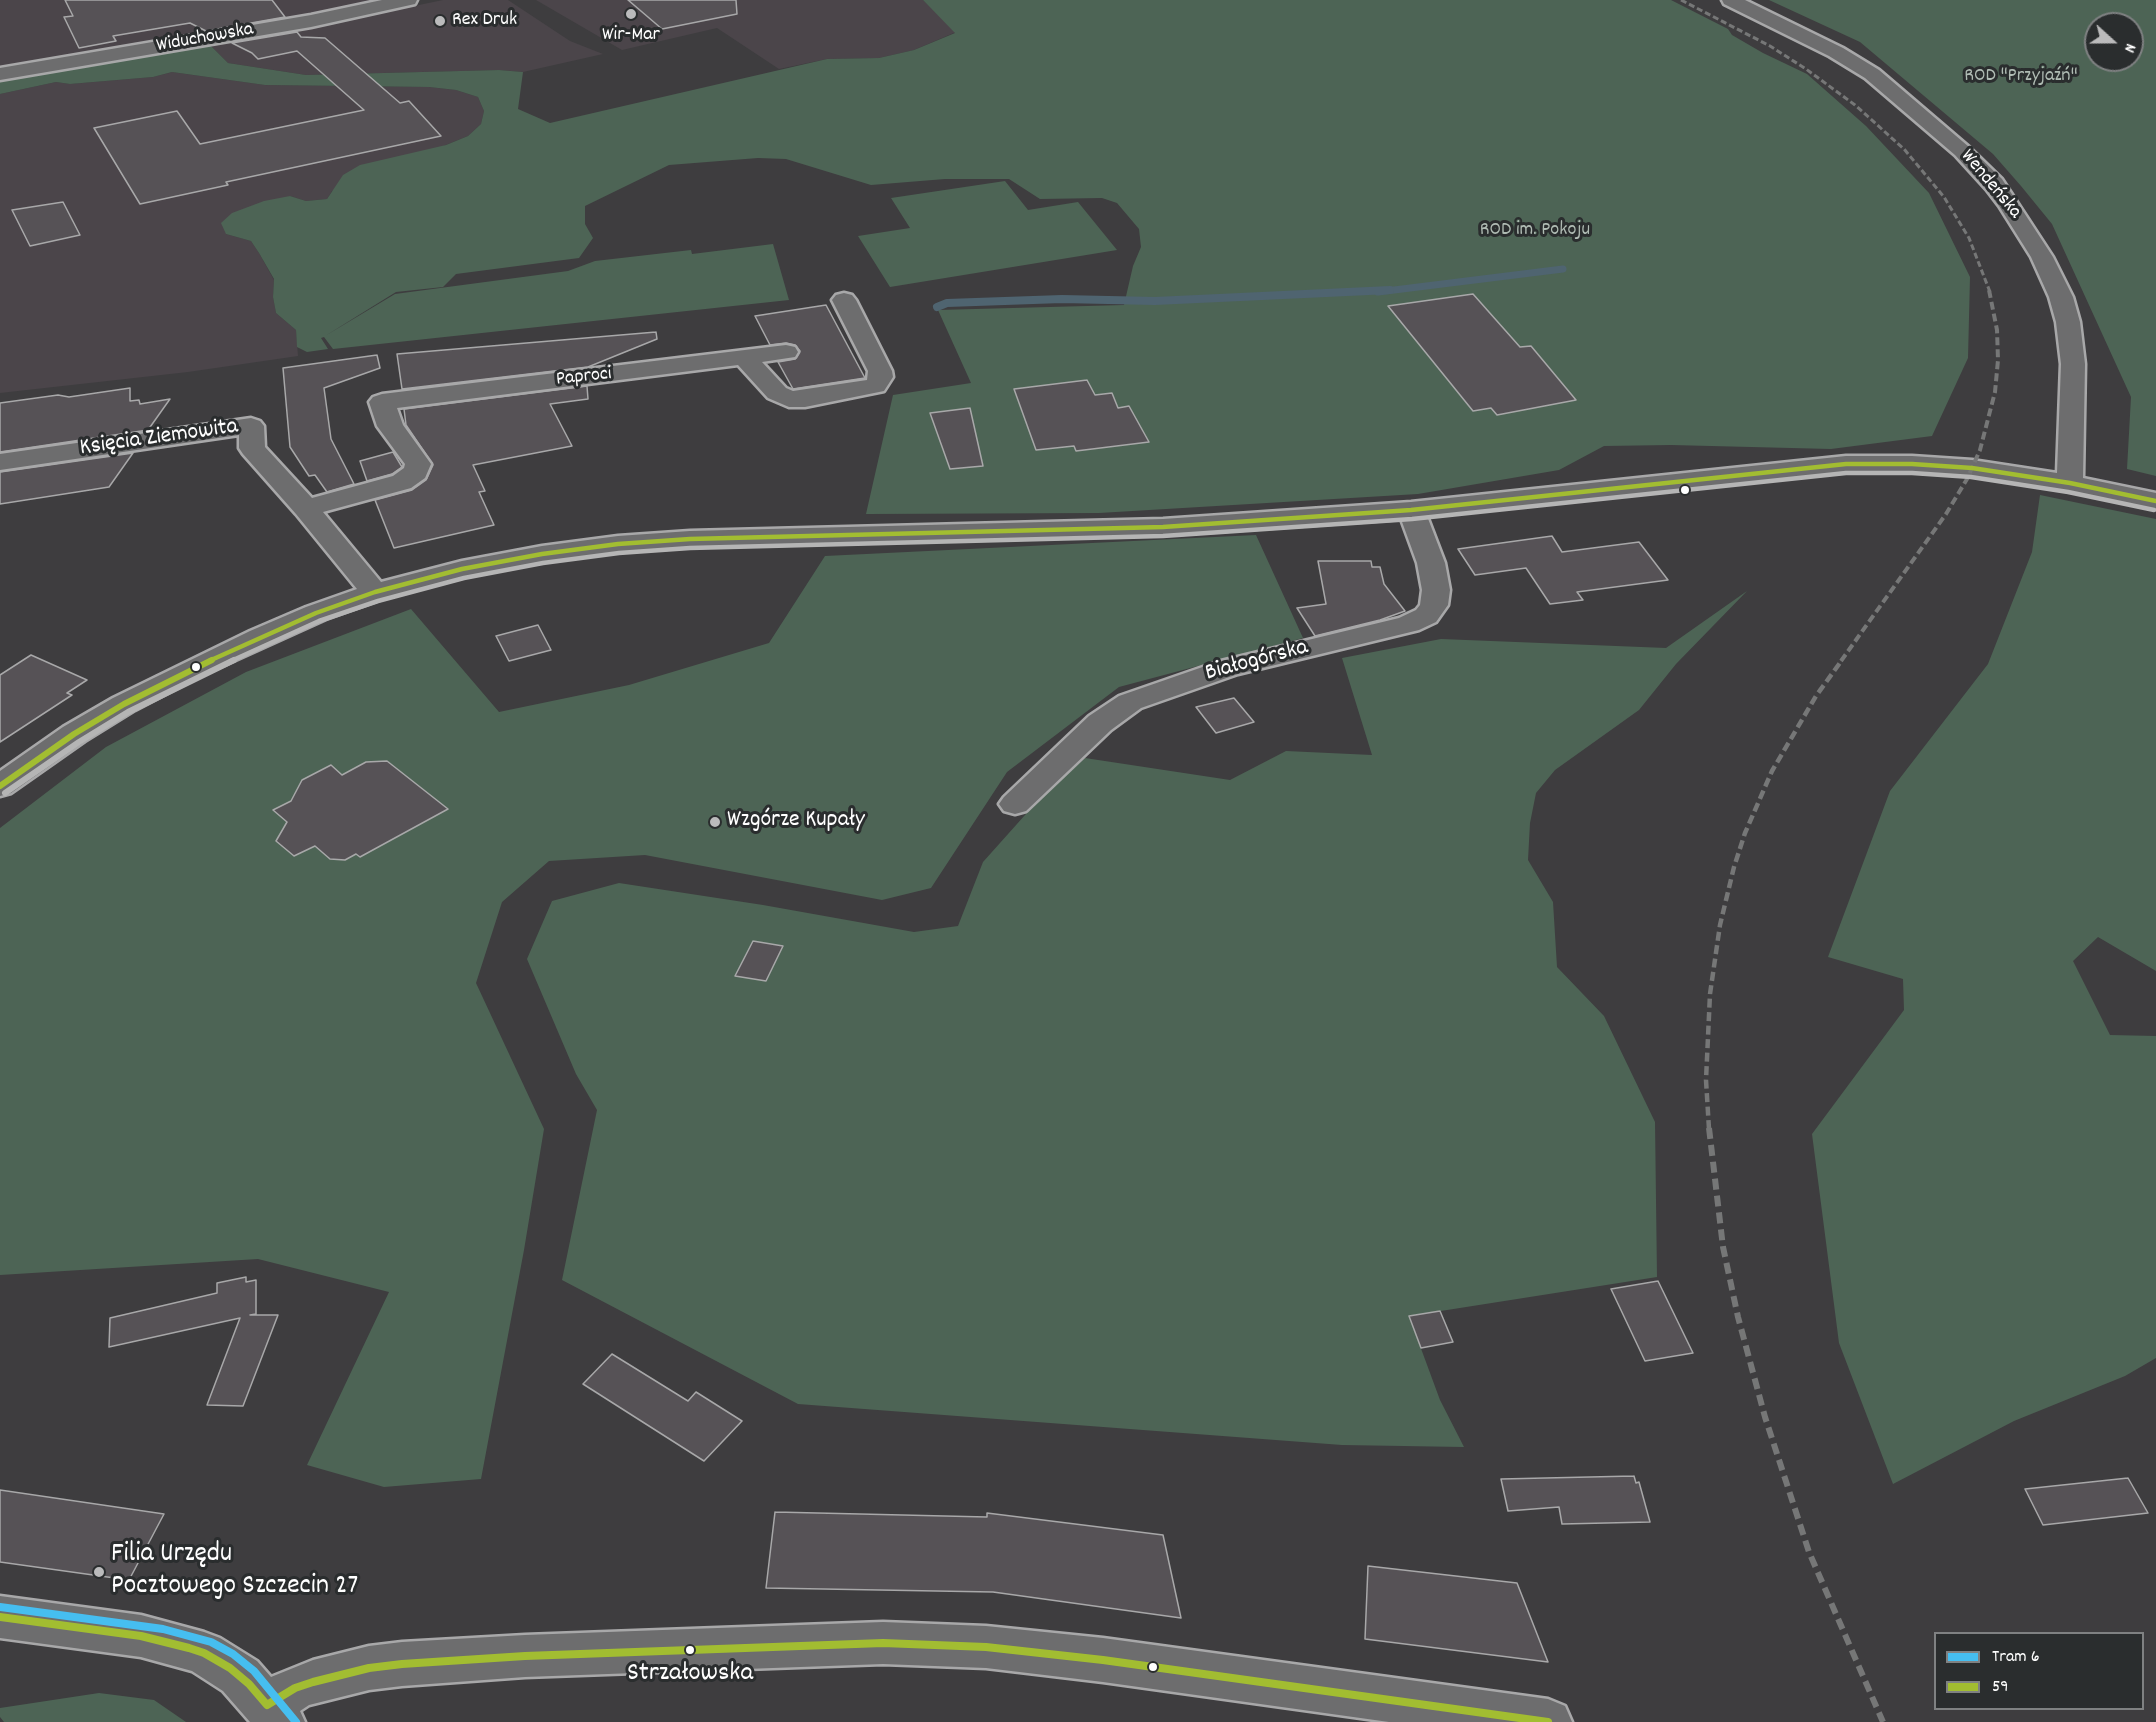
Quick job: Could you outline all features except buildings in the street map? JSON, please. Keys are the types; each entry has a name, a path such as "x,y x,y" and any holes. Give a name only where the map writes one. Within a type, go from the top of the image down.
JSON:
{"street":[{"name":"Widuchowska","path":"0,74 311,21 408,0"},
{"name":"Wendeńska","path":"1731,0 1828,48 1872,74 1946,136 1979,168 2009,204 2042,256 2061,297 2068,322 2073,363 2070,483"},
{"path":"745,358 777,393 789,399 805,399 875,386 881,377 880,371 844,300"},
{"name":"Paproci","path":"306,508 402,482 416,472 418,464 390,426 382,402 786,352"},
{"name":"Księcia Ziemowita","path":"0,462 251,426 252,448 306,508 375,592"},
{"path":"0,786 74,734 186,671 316,614 375,592 462,569 542,554 618,544 690,539 991,533 1162,526 1411,510 1846,464 1905,463 1965,467 2070,483 2156,501"},
{"name":"Białogórska","path":"1016,804 1100,723 1130,702 1228,668 1409,624 1426,616 1434,605 1436,590 1431,564 1411,510"},
{"path":"0,1617 141,1636 189,1648 219,1661 240,1676 274,1713 296,1688 369,1668 402,1664 547,1654 883,1643 986,1647 1103,1660 1548,1722"}],"shaded area":[{"path":"0,0 386,0 0,69"},
{"path":"443,0 508,0 570,41 603,54 523,72 499,70 306,75 228,63 209,44 323,25"},
{"path":"536,0 923,0 956,32 914,50 879,58 827,59 779,69 717,28 622,50"},
{"path":"172,72 265,85 429,87 456,90 478,97 484,111 481,124 468,136 332,191 327,199 306,201 290,196 226,234 251,241 259,253 274,280 273,297 276,313 296,330 298,356 188,372 0,393 0,94 56,82 70,84 153,77"}],"green space":[{"name":"ROD im. Pokoju","path":"923,0 1671,0 1728,29 1732,35 1763,53 1807,74 1866,126 1929,193 1970,277 1968,358 1932,436 1831,449 1671,445 1604,446 1559,470 1418,494 1099,513 866,514 893,395 971,383 938,310 1124,305 1133,266 1141,247 1139,229 1117,203 1102,198 1040,199 1009,179 945,179 871,185 786,159 758,158 669,165 585,206 585,224 593,238 579,258 456,274 443,287 396,292 325,336 395,294 568,271 595,261 691,250 692,254 773,244 789,300 333,349 324,337 321,338 328,349 307,352 297,347 296,330 276,313 273,297 274,279 251,241 226,234 221,223 232,213 264,201 290,196 306,201 327,199 343,175 360,165 446,145 468,136 481,124 484,111 478,97 456,90 429,87 265,85 172,72 153,77 70,84 56,82 0,94 0,79 209,44 228,63 306,75 499,70 523,72 518,109 550,123 827,59 879,58 914,50 955,33"},
{"name":"ROD \"Przyjaźń\"","path":"1769,0 2156,0 2156,476 2127,469 2131,397 2052,224 1993,154 1860,42"},
{"path":"1005,181 1028,210 1078,202 1117,250 890,287 858,236 910,228 891,198"},
{"path":"2040,495 2156,519 2156,971 2098,937 2073,961 2110,1035 2156,1036 2156,1358 2125,1376 2014,1421 1893,1484 1839,1343 1812,1134 1904,1010 1903,979 1828,957 1890,791 1988,664 2032,552"},
{"path":"1256,535 1303,638 1119,687 1007,772 931,888 882,900 645,855 549,861 502,902 476,983 544,1129 481,1479 384,1487 307,1465 389,1292 258,1259 0,1275 0,828 106,747 246,672 411,609 499,712 629,685 769,643 825,556"},
{"path":"1747,591 1676,664 1639,710 1555,770 1536,793 1530,823 1528,860 1553,902 1557,967 1604,1016 1655,1122 1657,1277 1409,1316 1440,1400 1464,1447 1342,1445 798,1404 562,1280 597,1110 576,1074 527,959 552,901 619,883 763,905 914,932 958,926 983,862 1042,796 1085,758 1230,780 1286,751 1372,755 1342,658 1441,639 1666,648"},
{"path":"99,1693 154,1700 186,1722 4,1722 0,1717 0,1708"}],"waterway":[{"path":"1378,292 1563,269"},
{"path":"937,307 947,303 1062,299 1155,301 1390,290"}],"railway":[{"path":"1681,0 1770,46 1806,69 1855,105 1904,149 1944,197 1969,238 1990,292"},
{"path":"1841,661 1946,514 1967,479 1980,450 1995,392 1998,360 1997,330 1989,290"},
{"path":"1709,1129 1706,1080 1710,994 1720,925 1734,867 1745,833 1772,771 1816,696 1842,660"},
{"path":"1709,1128 1723,1247 1738,1317 1765,1417 1809,1552 1883,1722"}],"tram line":[{"name":"6","path":"0,1607 163,1629 211,1642 233,1654 254,1671 296,1722"}],"transit line":[{"name":"59","path":"0,786 74,734 124,704 187,671 316,613 375,592 462,569 542,554 618,544 690,539 1163,527 1411,510 1846,464 1912,464 1972,468 2070,483 2156,501"},
{"path":"5,793 79,742 128,712 191,679 319,621 378,601 464,578 543,563 619,553 690,548 1163,536 1412,519 1846,473 1912,473 1971,477 2068,492 2154,510"},
{"path":"0,1617 141,1636 189,1648 204,1653 230,1668 249,1684 267,1705"},
{"path":"267,1705 295,1688 313,1682 369,1668 402,1664 525,1656 883,1643 986,1647 1103,1660 1548,1722"}],"place":[{"name":"Wir-Mar","path":"631,14"},
{"name":"Rex Druk","path":"440,21"},
{"name":"Wzgórze Kupały","path":"715,822"},
{"name":"Filia Urzędu Pocztowego Szczecin 27","path":"99,1572"},
{"name":"Strzałowska","path":"690,1650"}]}
